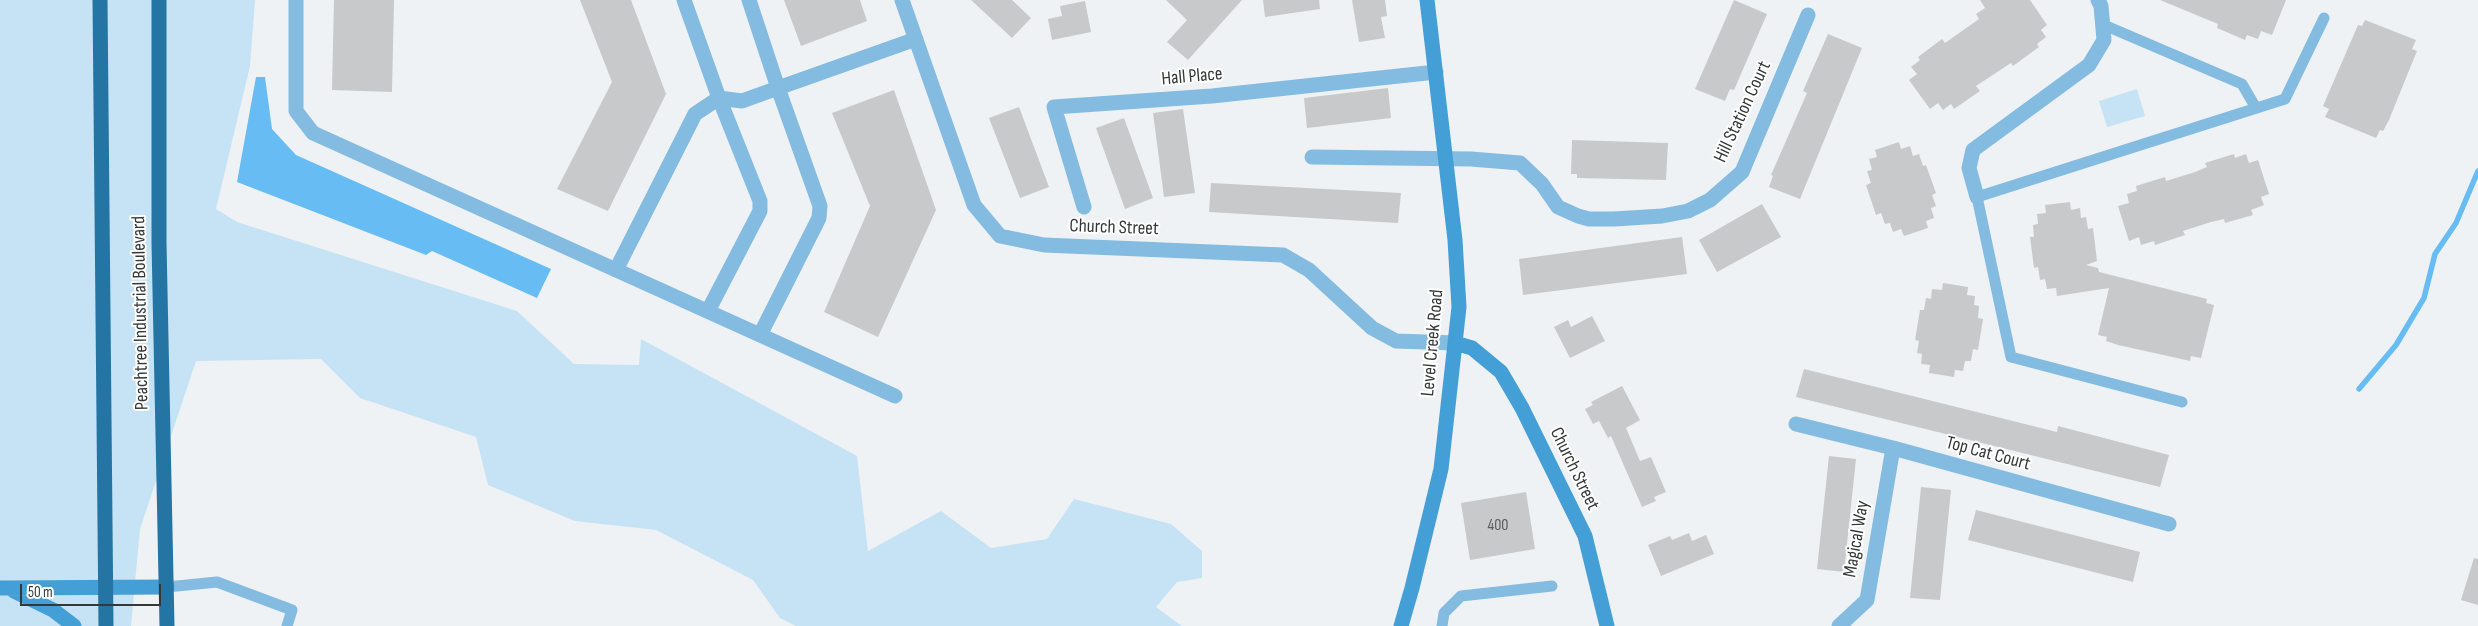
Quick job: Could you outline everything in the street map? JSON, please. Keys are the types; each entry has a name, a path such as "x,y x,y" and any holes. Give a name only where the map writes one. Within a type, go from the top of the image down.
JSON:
{"highway":[{"name":"Peachtree Industrial Boulevard","path":"100,0 106,626"},
{"name":"Peachtree Industrial Boulevard","path":"159,0 159,243 167,626"}],"street":[{"path":"296,0 296,111 313,133 895,396"},
{"path":"684,0 719,98 760,201 760,211 708,311"},
{"path":"748,0 820,206 819,218 760,335"},
{"name":"Church Street","path":"902,0 974,205 1000,236 1044,245 1283,255 1309,270 1372,328 1380,333 1396,341 1455,344 1472,348 1501,372 1522,408 1585,536 1607,626"},
{"name":"Level Creek Road","path":"1401,626 1441,469 1459,306 1447,160 1427,0"},
{"path":"1977,197 1969,168 1973,150 2088,65 2104,40 2104,25 2098,0"},
{"name":"Hill Station Court","path":"1312,157 1520,163 1542,184 1558,207 1589,219 1640,217 1688,211 1710,200 1742,172 1808,15"},
{"path":"616,270 695,114 719,98 742,101 916,39"},
{"name":"Hall Place","path":"1084,207 1054,107 1212,96 1436,72"},
{"name":"Top Cat Court","path":"1796,424 1893,448 2169,524"},
{"name":"Magical Way","path":"1839,626 1867,600 1893,448"},
{"path":"3,588 167,587"},
{"path":"3,588 54,610 74,626"}],"lane":[{"path":"2182,402 2011,357 1977,197 2285,99 2324,18"},
{"path":"2104,25 2242,84 2256,108"},
{"path":"167,587 217,582 292,610 287,626"},
{"path":"1442,626 1444,613 1461,596 1552,586"}],"shaded area":[{"path":"0,0 255,0 250,66 216,209 237,222 517,311 574,364 639,365 641,339 857,456 868,551 941,511 991,548 1047,539 1074,499 1171,524 1202,551 1202,578 1177,582 1156,607 1182,626 796,626 780,618 753,580 656,530 575,521 488,485 476,437 360,398 321,359 196,361 140,529 131,626 0,626"},
{"path":"2137,89 2145,116 2107,127 2099,101"}],"water":[{"path":"256,77 265,77 272,129 296,155 551,269 537,298 432,251 426,255 237,182"}],"building":[{"path":"334,0 394,0 392,92 332,90"},
{"path":"580,0 631,0 666,94 608,211 557,189 612,82"},
{"path":"784,0 860,0 867,21 801,46"},
{"path":"971,0 1012,0 1031,18 1012,38"},
{"path":"1166,0 1242,0 1188,60 1167,42 1187,20"},
{"path":"1263,0 1319,0 1320,9 1265,17"},
{"path":"1352,0 1385,0 1387,16 1381,17 1385,38 1359,42"},
{"path":"1734,0 1767,14 1734,90 1730,89 1725,101 1695,89"},
{"path":"1980,0 2030,0 2047,25 2041,30 2046,37 2037,44 2039,47 2013,66 2011,63 1976,86 1980,91 1954,109 1951,104 1943,110 1938,103 1930,109 1909,80 1917,74 1911,67 1920,60 1918,57 1942,39 1945,43 1979,19 1976,14 1985,8"},
{"path":"2160,0 2286,0 2272,35 2261,31 2258,39 2247,35 2245,40 2217,28 2218,24"},
{"path":"1085,1 1091,32 1052,40 1048,19 1062,16 1060,6"},
{"path":"2365,20 2416,40 2412,49 2417,51 2389,120 2383,131 2380,130 2376,138 2325,117 2329,109 2323,106 2358,25 2362,26"},
{"path":"1828,34 1862,48 1800,199 1769,187 1773,176 1771,175 1807,93 1803,91"},
{"path":"1388,88 1391,118 1307,128 1304,98"},
{"path":"894,90 936,210 878,337 824,312 870,206 832,113"},
{"path":"1019,107 1049,187 1020,198 989,118"},
{"path":"1183,109 1195,193 1164,197 1153,113"},
{"path":"1124,118 1153,198 1125,209 1096,128"},
{"path":"1572,140 1668,143 1666,180 1577,178 1577,174 1571,174"},
{"path":"1899,142 1901,149 1910,146 1913,156 1919,154 1923,166 1926,165 1936,193 1932,195 1936,206 1931,208 1934,218 1926,221 1928,228 1904,236 1901,229 1893,232 1890,223 1885,224 1881,213 1876,215 1866,185 1871,183 1867,171 1872,170 1869,159 1877,157 1875,150"},
{"path":"2234,154 2235,158 2246,154 2249,163 2258,160 2269,194 2261,197 2264,205 2251,210 2253,215 2225,223 2224,219 2211,222 2183,231 2185,235 2155,245 2154,241 2141,245 2139,237 2129,241 2118,206 2129,203 2127,194 2137,191 2136,186 2165,177 2166,181 2195,172 2207,167 2205,163"},
{"path":"1211,183 1401,193 1398,223 1209,212"},
{"path":"2070,202 2071,210 2080,208 2081,218 2086,217 2088,229 2093,228 2097,261 2086,265 2098,268 2099,272 2207,299 2206,303 2214,305 2201,358 2191,356 2190,361 2118,345 2106,341 2107,337 2098,335 2109,288 2057,296 2056,288 2047,289 2045,279 2040,280 2038,267 2034,268 2030,237 2034,237 2033,225 2038,224 2037,214 2046,213 2045,205"},
{"path":"1762,204 1781,237 1717,272 1699,240"},
{"path":"1682,237 1687,274 1523,295 1519,259"},
{"path":"1943,283 1968,287 1967,295 1975,296 1974,305 1979,306 1978,318 1983,319 1978,350 1973,349 1971,361 1965,361 1963,371 1955,370 1954,377 1929,373 1930,365 1921,364 1922,354 1917,353 1919,341 1915,340 1920,310 1924,310 1926,298 1931,299 1932,289 1942,290"},
{"path":"1592,316 1605,341 1570,358 1554,327 1568,320 1571,327"},
{"path":"1804,369 2057,432 2058,426 2169,455 2160,487 1796,397"},
{"path":"1622,386 1640,420 1626,428 1640,461 1651,457 1666,492 1654,497 1656,501 1642,507 1611,436 1608,438 1599,421 1593,424 1585,409 1593,405 1591,402"},
{"path":"1829,456 1856,459 1844,572 1817,569"},
{"path":"1921,487 1951,490 1940,600 1910,598"},
{"path":"1526,492 1535,549 1470,560 1461,503"},
{"path":"1976,510 2140,552 2133,582 1968,540"},
{"path":"1689,533 1692,541 1706,535 1714,554 1661,576 1648,545 1670,536 1672,540"},
{"path":"2474,558 2478,559 2478,605 2461,600"}],"waterway":[{"path":"2359,389 2396,345 2424,298 2435,254 2456,223 2478,171"}]}
